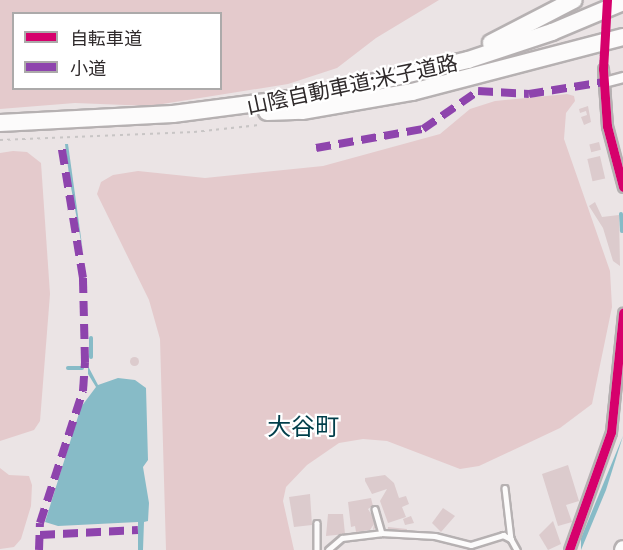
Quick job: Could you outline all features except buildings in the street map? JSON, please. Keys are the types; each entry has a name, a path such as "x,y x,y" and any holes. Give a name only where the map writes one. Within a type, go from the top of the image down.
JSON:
{"highway":[{"path":"295,99 437,63 506,36 574,0"},
{"name":"山陰自動車道;米子道路","path":"0,123 173,114 295,99 450,65 552,32 623,2"},
{"name":"山陰自動車道;米子道路","path":"0,130 172,123 257,112 452,72 507,56 623,11"},
{"path":"257,112 302,111 403,94 623,37"}],"street":[{"path":"603,69 607,126 623,187"},
{"path":"604,82 623,77"},
{"path":"569,550 611,432 623,313"}],"lane":[{"path":"505,489 511,539 517,550"},
{"path":"375,510 382,533"},
{"path":"317,523 317,550"},
{"path":"328,550 342,538 382,533 435,536 471,545 498,536 511,539"}],"shaded area":[{"path":"0,0 439,0 376,38 337,68 288,84 150,106 75,103 0,109"},
{"path":"567,94 574,96 575,101 566,113 564,139 610,271 612,307 592,404 560,428 479,466 460,469 387,441 363,439 339,443 307,465 286,487 283,501 294,550 166,550 160,339 149,300 97,194 101,182 113,175 138,171 205,178 323,166 440,134 470,109 495,101"},
{"path":"27,152 41,163 50,294 40,421 34,430 0,441 0,153"},
{"path":"0,468 9,475 29,476 32,485 31,506 21,539 14,547 0,549"}],"water":[{"path":"65,144 68,144 83,252 70,182"},
{"path":"88,366 98,385 118,378 135,380 146,388 148,460 143,467 149,503 148,521 144,522 143,550 138,550 138,522 58,526 45,522 81,407 96,387 88,374"},
{"path":"623,436 606,490 581,550 581,538"}],"waterway":[{"path":"621,214 622,231"},
{"path":"91,338 91,357"},
{"path":"68,368 82,368"}],"tunnel":[{"path":"603,69 607,8"}],"marked path":[{"path":"316,148 423,129 478,91 529,94 604,82"},
{"path":"39,550 40,523 83,391 85,362 83,278 61,144"},
{"path":"40,535 138,530"}],"cycle path":[{"path":"607,0 603,69 607,126 623,187"},
{"path":"569,550 611,432 623,313"}],"district":[{"name":"大谷町","path":"303,426"}]}
